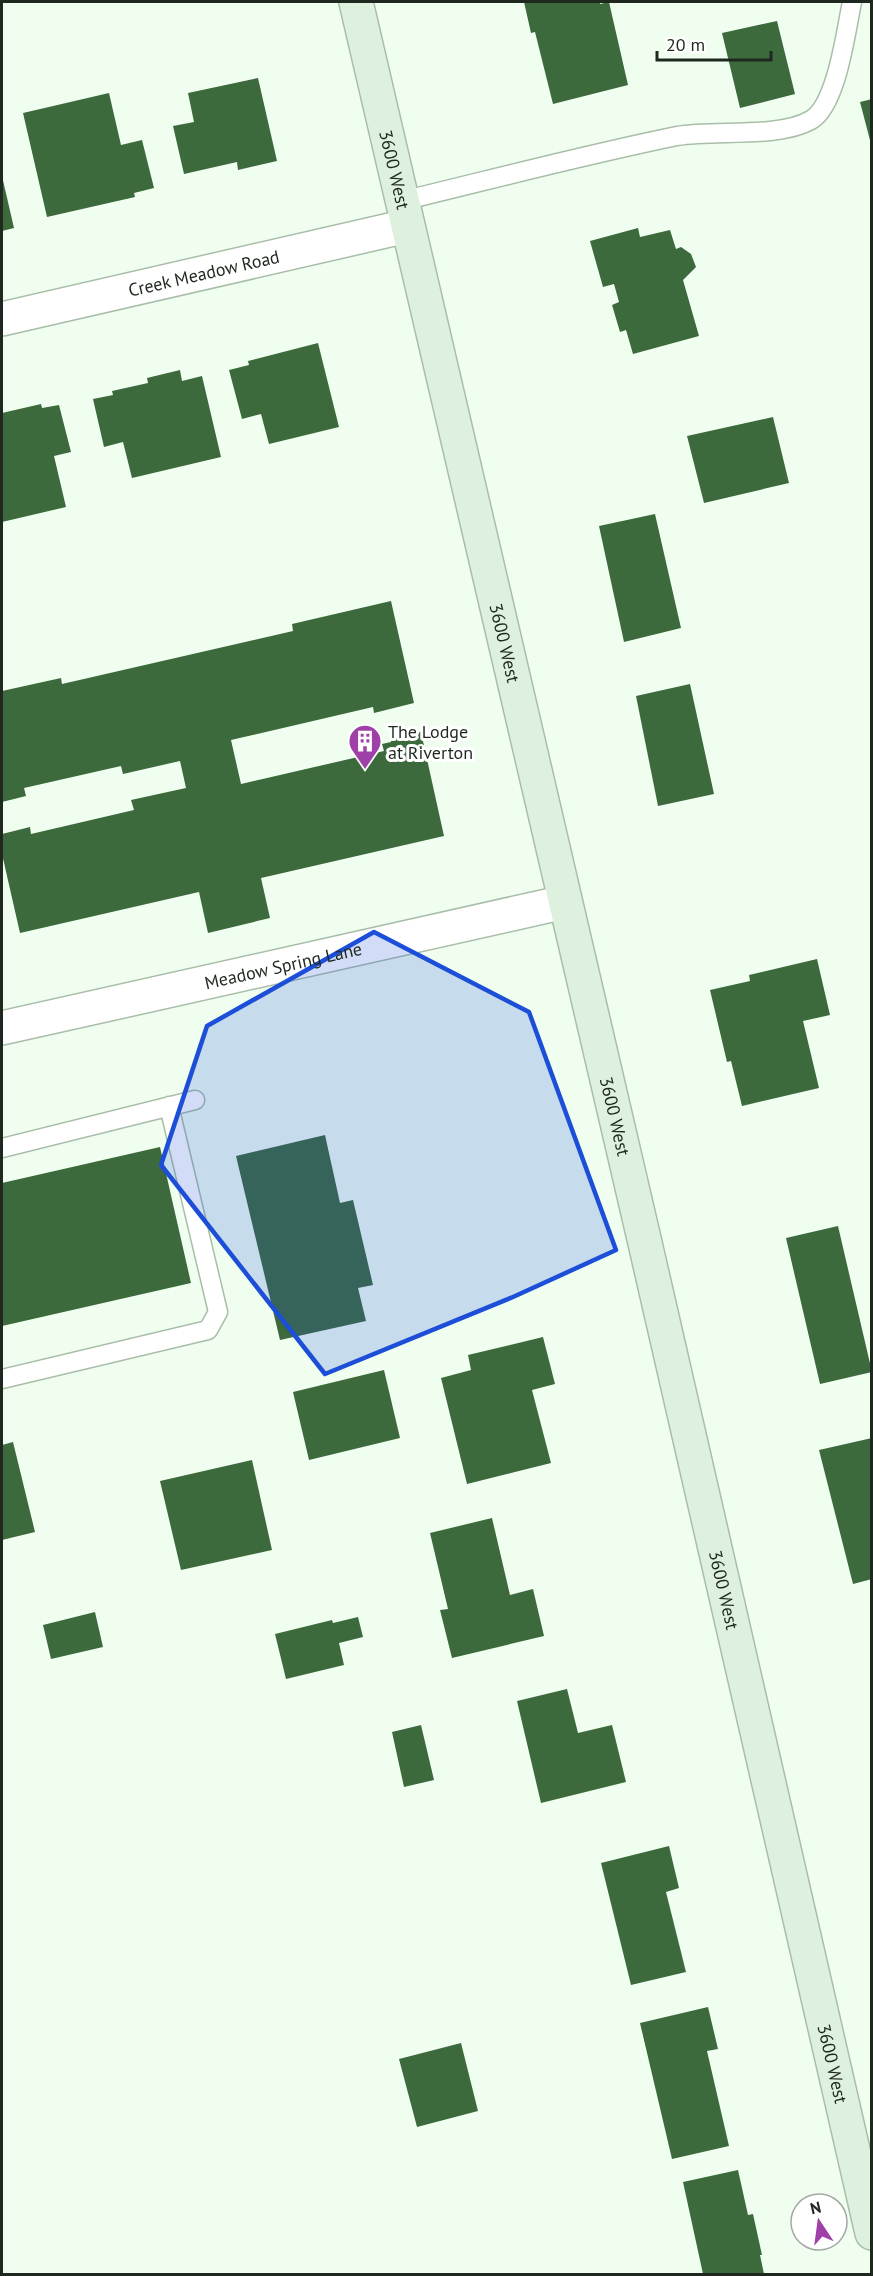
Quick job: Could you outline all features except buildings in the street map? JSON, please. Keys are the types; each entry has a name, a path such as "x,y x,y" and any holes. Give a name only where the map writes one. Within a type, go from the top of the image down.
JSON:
{"main road":[{"name":"3600 West","path":"356,2 872,2232"}],"street":[{"name":"Creek Meadow Road","path":"2,319 404,213"},
{"name":"Meadow Spring Lane","path":"2,1028 565,902"}],"lane":[{"path":"404,213 679,136 786,129 813,119 830,97 852,2"},
{"path":"2,1148 195,1100"},
{"path":"2,1379 208,1330 218,1312 169,1106"}],"highlighted area":[{"path":"374,932 529,1012 616,1250 513,1297 325,1374 161,1165 207,1026"}],"place":[{"name":"The Lodge at Riverton","path":"365,770"}]}
